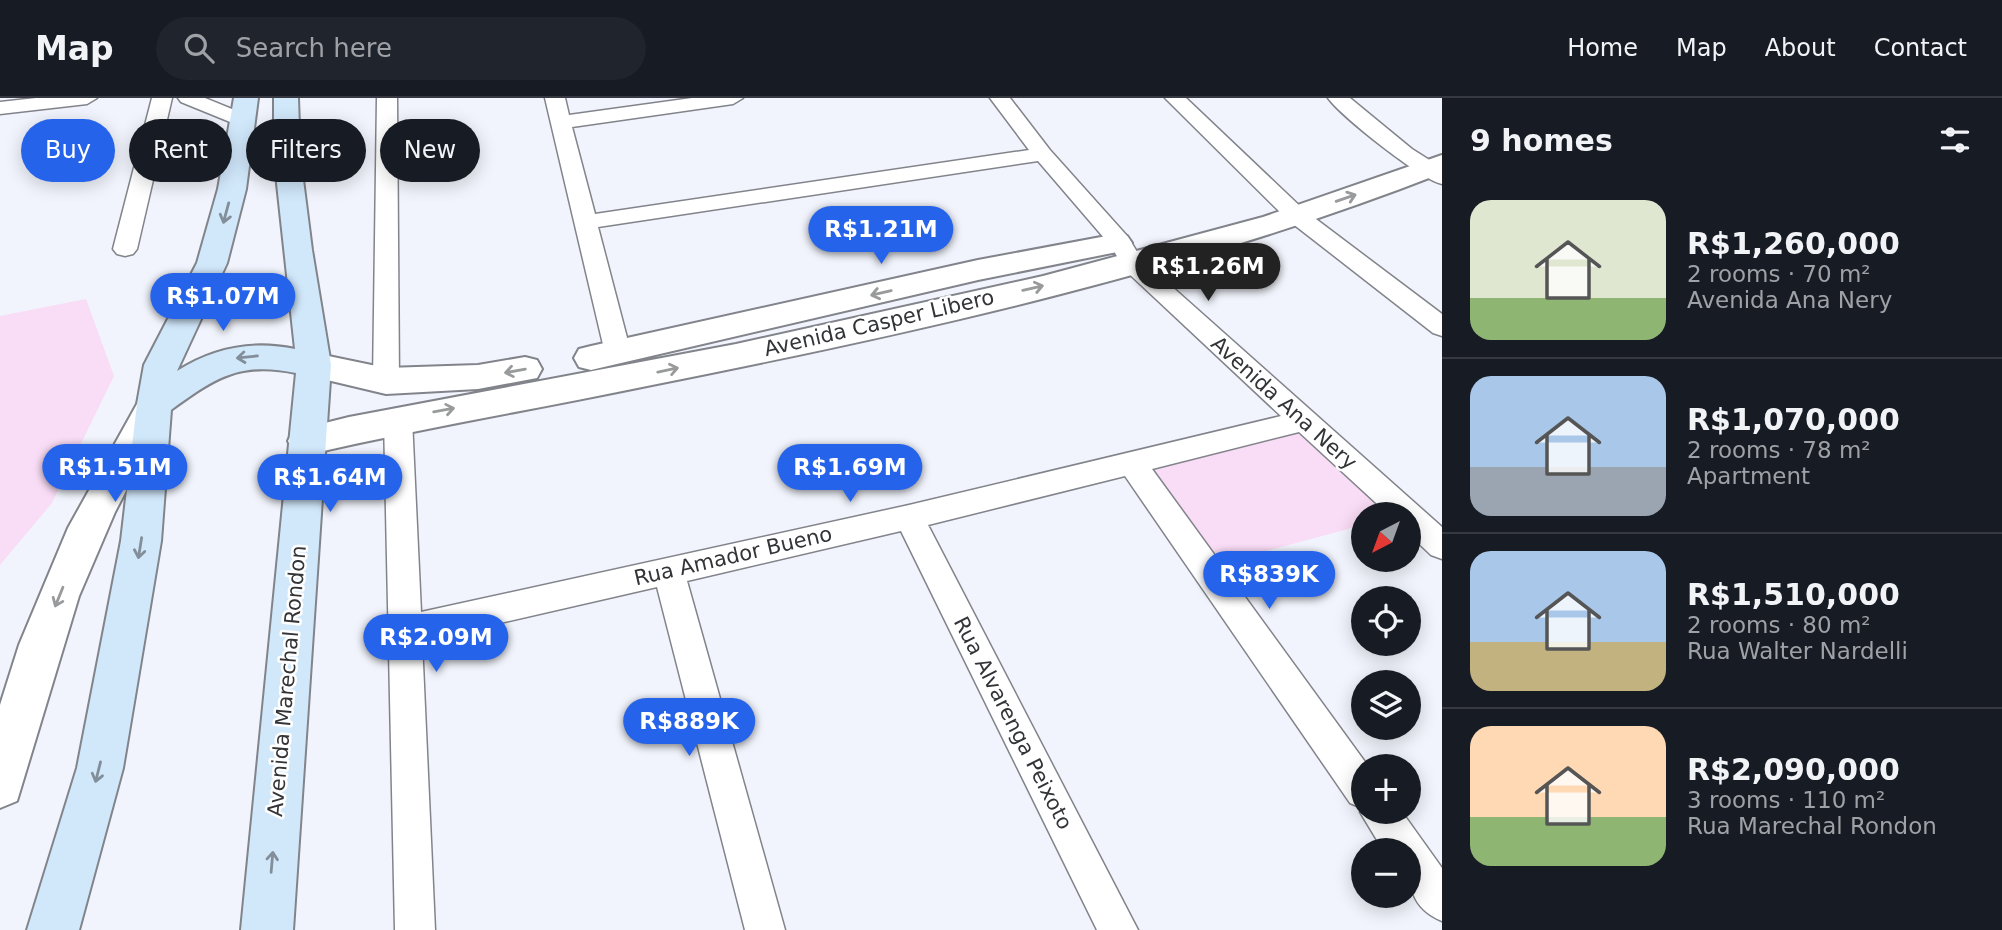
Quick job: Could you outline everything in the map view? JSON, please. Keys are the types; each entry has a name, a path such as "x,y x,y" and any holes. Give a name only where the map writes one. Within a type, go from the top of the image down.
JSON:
{"main road":[{"name":"Avenida Marechal Rondon","path":"267,930 314,365 297,250 287,156 286,98"},
{"path":"53,930 100,768 141,541 154,404 161,365 212,263 232,189 244,109"},
{"path":"154,404 196,374 225,360 247,356 275,356 314,365"}],"street":[{"path":"0,108 87,98"},
{"path":"125,249 162,98"},
{"path":"188,98 244,109"},
{"path":"386,381 387,98"},
{"path":"555,98 618,353"},
{"path":"563,122 733,98"},
{"name":"Avenida Ana Nery","path":"1000,98 1126,254 1303,421 1393,502"},
{"path":"1175,98 1285,206 1442,327"},
{"path":"1338,98 1429,166"},
{"name":"Avenida Casper Libero","path":"306,441 398,419 704,362 874,326 1429,166 1442,139"},
{"path":"585,222 1044,154"},
{"name":"Avenida Casper Libero","path":"314,365 386,381 478,377 618,353 978,271 1126,254"},
{"path":"0,784 47,627 78,547 108,485 154,404"},
{"path":"398,419 415,930"},
{"name":"Rua Amador Bueno","path":"407,630 909,517 1303,421"},
{"path":"1131,462 1351,773"},
{"name":"Rua Alvarenga Peixoto","path":"909,517 1118,930"},
{"name":"Avenida Ana Nery","path":"1421,527 1442,546"},
{"path":"668,570 765,930"},
{"path":"1421,872 1442,901"}],"shaded area":[{"path":"86,299 114,376 52,503 0,565 0,316"},
{"path":"1303,421 1393,502 1351,502 1351,528 1204,566 1131,462"}]}
